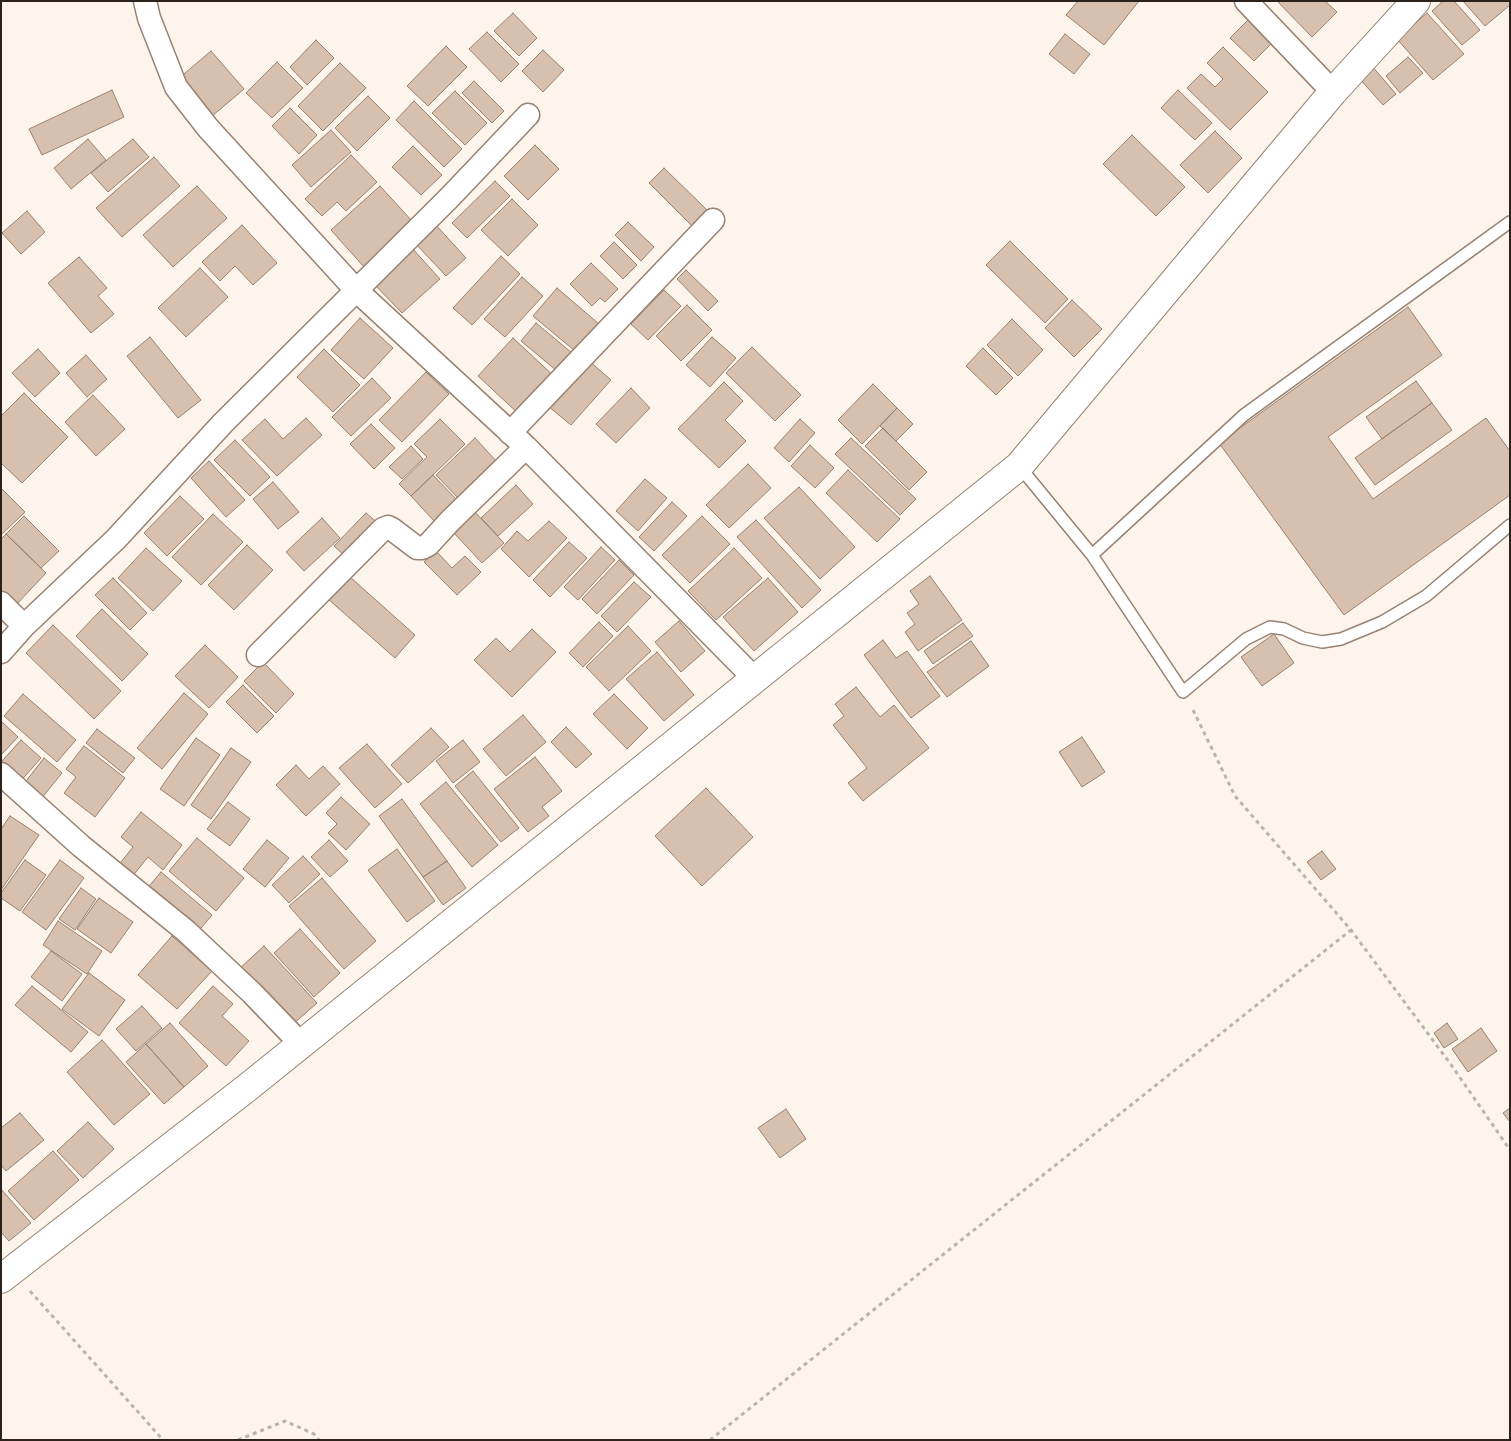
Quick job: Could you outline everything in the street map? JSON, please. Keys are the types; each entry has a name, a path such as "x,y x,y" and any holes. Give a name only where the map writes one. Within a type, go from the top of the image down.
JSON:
{"street":[{"path":"1246,1 1333,92"},
{"path":"5,1268 248,1086 1019,466 1333,92 1416,1"},
{"path":"147,10 176,87 208,128 356,290 518,440 754,678"},
{"path":"1,652 24,626 116,539 224,423 449,198 528,115"},
{"path":"258,655 383,529 388,527 392,529 417,548 428,545 518,440 713,220"},
{"path":"1,603 24,626"},
{"path":"1,774 81,846 186,930 252,993 300,1043"}],"lane":[{"path":"1092,555 1244,415 1510,222"},
{"path":"1019,466 1092,555 1183,692 1246,639 1270,628 1284,629 1303,638 1322,642 1341,639 1382,622 1426,596 1510,525"}],"path":[{"path":"1183,692 1234,796 1351,930 1452,1066 1510,1150"},
{"path":"710,1440 1351,930"},
{"path":"5,1268 163,1440"},
{"path":"238,1440 285,1422 314,1434 319,1440"}],"building":[{"path":"1078,1 1139,1 1104,45 1066,15"},
{"path":"1277,1 1325,1 1337,12 1312,37"},
{"path":"1443,1 1454,1 1480,30 1462,45 1432,11"},
{"path":"1463,1 1510,1 1510,5 1485,26"},
{"path":"513,13 537,38 519,56 494,31"},
{"path":"1427,13 1464,54 1433,80 1397,39"},
{"path":"1254,14 1277,38 1254,61 1230,38"},
{"path":"487,32 519,64 501,82 469,49"},
{"path":"1065,34 1090,54 1074,74 1049,54"},
{"path":"316,40 334,58 307,85 290,67"},
{"path":"446,46 467,67 428,106 407,86"},
{"path":"1223,47 1268,92 1230,130 1187,88 1201,74 1215,87 1223,79 1207,63"},
{"path":"543,50 564,70 543,92 522,71"},
{"path":"211,51 244,89 211,117 178,79"},
{"path":"1408,57 1423,73 1400,93 1386,76"},
{"path":"277,62 303,88 272,118 246,93"},
{"path":"340,63 366,88 323,131 298,106"},
{"path":"1372,66 1396,94 1383,105 1358,77"},
{"path":"474,81 504,111 492,123 462,93"},
{"path":"112,90 124,117 42,155 29,129"},
{"path":"1178,90 1212,123 1195,140 1161,108"},
{"path":"455,91 487,123 465,145 432,113"},
{"path":"368,96 390,118 357,151 335,128"},
{"path":"414,101 462,149 444,167 396,120"},
{"path":"290,108 317,135 299,154 272,126"},
{"path":"331,130 351,152 311,187 292,165"},
{"path":"1215,131 1242,158 1208,193 1180,165"},
{"path":"1132,135 1185,187 1156,216 1103,164"},
{"path":"88,139 106,160 71,189 54,168"},
{"path":"133,139 149,157 108,192 91,173"},
{"path":"535,145 559,169 528,200 504,176"},
{"path":"413,146 442,175 421,195 392,167"},
{"path":"351,155 377,182 346,211 337,202 322,216 305,199"},
{"path":"154,157 180,186 122,237 96,208"},
{"path":"664,168 707,210 692,226 649,183"},
{"path":"495,181 510,196 467,238 452,223"},
{"path":"197,186 227,218 173,267 143,235"},
{"path":"380,186 413,222 364,267 331,230"},
{"path":"512,199 538,225 508,256 481,230"},
{"path":"27,211 45,232 21,254 2,233"},
{"path":"628,222 654,247 641,261 615,235"},
{"path":"435,224 466,258 446,276 415,243"},
{"path":"242,225 277,263 253,285 235,266 220,281 202,262"},
{"path":"1010,241 1068,299 1045,323 986,265"},
{"path":"614,242 637,265 623,279 600,256"},
{"path":"412,248 440,279 402,313 373,283"},
{"path":"501,256 520,274 472,325 453,308"},
{"path":"79,257 107,288 98,296 114,314 91,333 48,283"},
{"path":"591,263 618,289 605,302 600,298 592,306 570,284"},
{"path":"200,268 228,297 186,337 158,308"},
{"path":"686,270 718,301 708,311 677,279"},
{"path":"522,277 543,296 505,337 484,319"},
{"path":"557,288 599,324 575,351 533,316"},
{"path":"664,290 681,306 648,340 631,324"},
{"path":"1072,300 1102,329 1074,357 1045,328"},
{"path":"687,305 712,330 681,361 656,336"},
{"path":"1408,307 1442,355 1328,437 1373,499 1486,418 1510,451 1510,495 1344,615 1219,443"},
{"path":"360,318 393,348 364,379 331,350"},
{"path":"1012,319 1043,350 1018,376 987,345"},
{"path":"536,323 572,353 557,371 521,341"},
{"path":"150,337 201,400 178,418 127,356"},
{"path":"712,337 736,358 710,387 686,365"},
{"path":"513,338 556,378 521,416 478,376"},
{"path":"752,347 801,395 775,421 726,373"},
{"path":"983,348 1013,378 996,395 966,366"},
{"path":"38,349 60,373 35,397 12,373"},
{"path":"324,349 360,385 333,412 297,377"},
{"path":"86,355 107,379 87,397 66,373"},
{"path":"588,360 611,380 571,425 548,406"},
{"path":"426,372 449,394 402,442 379,420"},
{"path":"372,378 391,398 351,436 332,417"},
{"path":"1416,381 1432,403 1382,439 1366,417"},
{"path":"724,382 743,401 725,420 746,441 719,468 678,429"},
{"path":"873,384 897,408 862,444 838,420"},
{"path":"631,388 650,408 616,443 596,424"},
{"path":"24,393 68,437 22,483 1,463 1,416"},
{"path":"93,395 125,429 96,456 65,422"},
{"path":"1432,403 1452,430 1375,485 1355,458"},
{"path":"897,408 913,424 896,441 880,426"},
{"path":"306,418 322,435 277,476 242,440 265,419 283,439"},
{"path":"440,419 465,444 411,496 399,484 427,457 414,444"},
{"path":"800,419 815,433 789,462 774,448"},
{"path":"371,424 395,448 374,469 350,444"},
{"path":"883,428 927,472 909,490 865,446"},
{"path":"475,438 498,463 459,499 436,475"},
{"path":"851,438 916,499 900,515 835,454"},
{"path":"235,440 270,477 250,496 214,460"},
{"path":"810,445 834,468 815,488 791,466"},
{"path":"411,446 423,459 402,479 389,467"},
{"path":"209,461 245,500 226,517 191,478"},
{"path":"748,464 771,488 729,528 706,505"},
{"path":"848,470 900,519 877,542 826,493"},
{"path":"433,475 457,500 435,522 411,496"},
{"path":"645,479 667,498 638,531 616,511"},
{"path":"273,482 299,512 278,529 253,499"},
{"path":"516,485 533,504 498,536 481,518"},
{"path":"799,487 855,547 820,579 764,518"},
{"path":"1,488 25,512 1,535"},
{"path":"180,496 204,519 167,556 144,533"},
{"path":"672,502 687,516 654,551 639,537"},
{"path":"474,511 504,543 482,563 452,531"},
{"path":"366,513 380,525 348,559 334,546"},
{"path":"213,514 243,542 201,585 172,557"},
{"path":"24,516 59,551 41,568 6,534"},
{"path":"702,516 730,544 690,583 662,555"},
{"path":"322,518 340,538 304,571 286,552"},
{"path":"756,520 821,590 802,608 737,537"},
{"path":"549,521 567,538 529,577 501,549 517,531 528,541"},
{"path":"6,534 46,573 14,607 1,594 1,539"},
{"path":"569,542 587,558 550,597 533,580"},
{"path":"247,545 273,570 234,610 208,585"},
{"path":"601,547 615,560 578,600 564,587"},
{"path":"146,548 182,581 153,611 118,578"},
{"path":"734,548 762,578 716,620 688,591"},
{"path":"436,551 452,568 465,556 481,572 457,595 424,562"},
{"path":"619,560 634,575 597,614 582,599"},
{"path":"349,576 415,635 395,658 328,599"},
{"path":"930,576 962,620 918,651 905,632 915,624 907,613 919,604 910,591"},
{"path":"113,578 147,613 130,630 95,595"},
{"path":"768,578 798,612 754,651 723,617"},
{"path":"634,582 651,597 617,632 601,616"},
{"path":"102,609 148,654 122,681 76,636"},
{"path":"679,621 705,651 681,672 655,642"},
{"path":"599,622 613,636 583,667 569,653"},
{"path":"963,623 973,636 933,664 924,651"},
{"path":"53,625 121,691 94,719 26,653"},
{"path":"628,626 651,651 609,691 586,667"},
{"path":"532,629 556,652 512,697 474,660 496,638 510,652"},
{"path":"1274,634 1294,663 1262,686 1241,657"},
{"path":"883,640 896,658 907,651 940,696 911,718 864,655"},
{"path":"971,641 989,666 947,697 927,672"},
{"path":"205,645 238,677 209,708 175,676"},
{"path":"657,652 694,695 664,721 626,679"},
{"path":"263,662 294,694 276,713 244,681"},
{"path":"243,685 274,716 257,733 226,702"},
{"path":"856,687 880,717 894,705 929,748 863,801 848,783 867,768 833,725 844,716 835,704"},
{"path":"184,693 208,714 162,769 137,748"},
{"path":"23,694 76,740 57,762 4,716"},
{"path":"614,694 648,728 627,749 593,714"},
{"path":"523,715 546,742 506,776 483,749"},
{"path":"1,721 18,737 1,755"},
{"path":"566,727 592,754 576,768 551,742"},
{"path":"431,728 449,747 408,783 391,765"},
{"path":"97,729 135,758 123,773 86,743"},
{"path":"1082,737 1105,772 1082,787 1059,752"},
{"path":"196,738 220,755 184,806 160,789"},
{"path":"21,740 41,758 18,784 1,770 1,762"},
{"path":"463,740 480,762 453,783 436,761"},
{"path":"367,744 402,784 375,808 339,768"},
{"path":"84,746 125,778 95,817 64,793 76,777 66,769"},
{"path":"231,748 251,762 211,819 191,805"},
{"path":"535,757 562,791 542,807 549,816 528,832 494,789"},
{"path":"44,758 62,773 41,799 23,785"},
{"path":"296,765 309,779 323,766 340,784 306,816 276,785"},
{"path":"473,771 519,828 501,842 455,786"},
{"path":"446,782 498,845 472,867 420,804"},
{"path":"706,788 753,837 702,886 655,836"},
{"path":"341,797 370,824 346,850 328,833 337,824 326,813"},
{"path":"402,799 447,861 423,877 379,816"},
{"path":"228,802 250,819 230,846 207,829"},
{"path":"141,812 182,845 163,870 148,857 131,878 117,867 133,847 121,837"},
{"path":"10,816 39,835 1,890 1,829"},
{"path":"197,838 244,878 216,911 169,871"},
{"path":"267,840 289,858 265,887 243,869"},
{"path":"329,840 348,861 330,877 311,857"},
{"path":"397,849 435,901 407,922 368,870"},
{"path":"1322,851 1336,869 1321,880 1307,862"},
{"path":"303,856 320,874 289,903 272,885"},
{"path":"25,860 46,875 20,911 1,898 1,893"},
{"path":"60,860 84,878 46,930 22,912"},
{"path":"447,861 466,888 443,905 423,877"},
{"path":"161,872 212,915 196,934 145,891"},
{"path":"322,878 376,941 344,969 289,906"},
{"path":"81,888 96,899 75,930 59,919"},
{"path":"99,898 133,922 111,953 77,929"},
{"path":"58,921 102,951 87,974 43,945"},
{"path":"300,929 340,973 314,997 274,953"},
{"path":"172,936 212,971 177,1009 138,975"},
{"path":"264,946 317,1003 292,1025 239,969"},
{"path":"51,951 82,974 62,1001 31,977"},
{"path":"89,973 125,1000 99,1036 62,1009"},
{"path":"32,986 88,1032 71,1052 15,1005"},
{"path":"213,986 233,1004 222,1016 249,1041 226,1066 179,1023"},
{"path":"142,1006 162,1028 136,1051 116,1029"},
{"path":"170,1023 208,1066 184,1087 146,1044"},
{"path":"1447,1023 1458,1039 1444,1048 1434,1033"},
{"path":"1481,1028 1497,1051 1468,1072 1452,1049"},
{"path":"102,1040 150,1094 114,1125 67,1072"},
{"path":"146,1044 184,1087 164,1104 126,1062"},
{"path":"1510,1108 1510,1122 1503,1113"},
{"path":"786,1109 806,1139 780,1158 758,1128"},
{"path":"20,1113 44,1140 6,1171 1,1165 1,1128"},
{"path":"88,1122 114,1149 83,1178 57,1151"},
{"path":"53,1151 79,1180 34,1220 8,1191"},
{"path":"1,1189 31,1223 9,1241 1,1232"}]}
